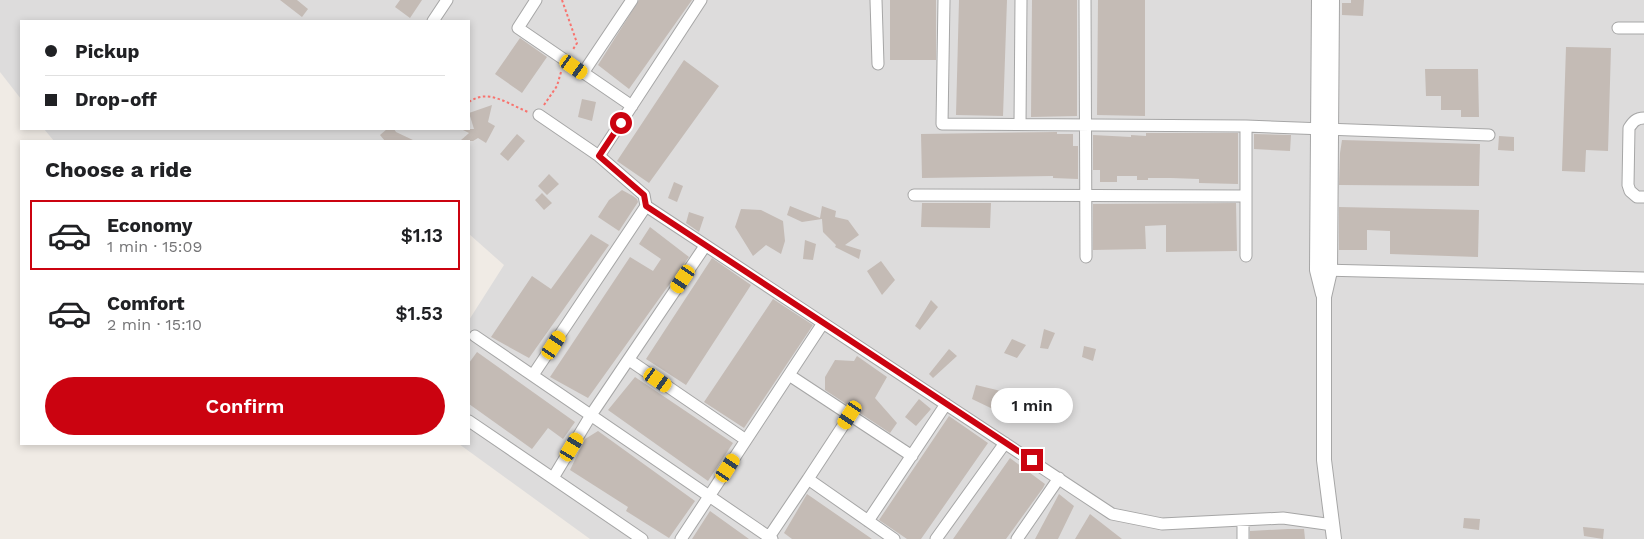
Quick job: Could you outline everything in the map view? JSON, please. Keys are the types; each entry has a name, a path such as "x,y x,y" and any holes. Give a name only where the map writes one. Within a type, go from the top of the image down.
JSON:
{"street":[{"path":"434,20 447,0"},
{"path":"536,0 518,28 632,106"},
{"path":"583,73 632,0"},
{"path":"599,156 702,0"},
{"path":"876,0 878,64"},
{"path":"944,0 942,124 1246,126 1490,135"},
{"path":"1020,124 1021,0"},
{"path":"1085,0 1086,257"},
{"path":"1319,0 1325,129"},
{"path":"646,206 1112,514 1162,524 1283,518 1334,532 1324,460 1325,129 1332,0"},
{"path":"1618,28 1644,28"},
{"path":"533,376 646,206 644,195 599,156 539,115"},
{"path":"1644,118 1633,121 1629,128 1628,185 1630,192 1637,197 1644,197"},
{"path":"1246,126 1246,256"},
{"path":"914,195 1246,196"},
{"path":"553,478 591,415 705,246"},
{"path":"1324,270 1644,278"},
{"path":"681,539 823,323"},
{"path":"475,336 771,538 850,415"},
{"path":"629,360 746,440"},
{"path":"789,375 912,456"},
{"path":"868,521 946,404"},
{"path":"470,422 642,539"},
{"path":"936,539 1005,443"},
{"path":"1021,537 1059,478"},
{"path":"808,479 894,539"},
{"path":"1243,520 1243,539"}],"path":[{"path":"470,101 476,97 489,95 527,112 539,115 547,99 557,86 566,56 574,49 577,43 562,0"}],"shaded area":[{"path":"0,0 1644,0 1644,539 590,539 460,445 470,445 470,318 504,265 470,235 470,140 53,140 45,130 470,130 470,20 20,20 20,98 0,72"}],"building":[{"path":"280,0 297,0 308,9 302,17"},
{"path":"400,0 422,0 410,18 395,7"},
{"path":"639,0 692,0 629,89 598,65"},
{"path":"890,0 936,0 936,60 890,60"},
{"path":"959,0 1007,0 1003,116 956,115"},
{"path":"1032,0 1077,0 1077,116 1031,117"},
{"path":"1098,0 1145,0 1145,116 1097,115"},
{"path":"1351,0 1364,0 1363,16 1342,15 1342,3 1351,3"},
{"path":"520,38 547,57 522,93 495,74"},
{"path":"1566,47 1611,48 1608,151 1586,150 1585,172 1562,171"},
{"path":"684,60 719,86 649,183 617,161"},
{"path":"1425,69 1478,69 1479,117 1461,117 1461,110 1441,110 1441,96 1426,96"},
{"path":"582,99 596,102 592,121 578,117"},
{"path":"492,105 488,122 495,126 486,143 478,138 473,141 461,140 469,133 463,130 474,129 470,113"},
{"path":"386,130 395,130 413,140 384,140 380,135"},
{"path":"1057,132 1057,134 1073,134 1073,146 1078,146 1078,179 1053,178 1053,176 922,178 921,134"},
{"path":"1146,133 1238,133 1238,184 1199,183 1199,179 1148,178 1148,180 1137,180 1137,176 1117,176 1117,182 1100,182 1100,170 1093,170 1093,135 1131,137 1131,135 1146,136"},
{"path":"517,134 525,141 508,161 500,154"},
{"path":"1254,134 1291,135 1290,151 1254,149"},
{"path":"1499,136 1514,137 1514,151 1498,150"},
{"path":"1342,140 1480,144 1479,186 1339,185"},
{"path":"549,174 559,184 547,195 538,186"},
{"path":"674,182 683,186 677,202 668,198"},
{"path":"622,190 637,199 638,202 619,231 598,217 609,200"},
{"path":"542,193 552,203 544,210 535,200"},
{"path":"922,203 991,203 990,228 921,227"},
{"path":"1236,203 1237,251 1166,252 1166,225 1145,226 1146,249 1093,250 1093,204"},
{"path":"790,206 820,218 822,206 836,211 835,217 848,220 859,235 845,245 861,250 859,259 835,247 836,245 823,232 822,219 802,222 787,215"},
{"path":"1339,207 1479,210 1478,257 1390,254 1390,231 1367,230 1367,250 1339,250"},
{"path":"741,209 761,210 783,221 785,241 781,254 766,245 753,256 735,227"},
{"path":"689,212 704,217 699,232 686,223"},
{"path":"650,227 689,257 588,398 550,377 630,257 653,271 661,259 639,244"},
{"path":"591,234 609,245 529,358 491,337 532,276 551,289"},
{"path":"805,240 816,244 813,260 803,259"},
{"path":"712,258 751,285 686,385 646,359"},
{"path":"881,261 895,280 882,295 867,271"},
{"path":"773,299 813,325 744,428 704,402"},
{"path":"931,300 938,307 920,330 915,326"},
{"path":"1044,329 1055,333 1048,349 1040,348"},
{"path":"1012,339 1026,345 1017,358 1004,353"},
{"path":"1084,346 1096,349 1093,361 1082,357"},
{"path":"949,349 957,356 933,378 929,374"},
{"path":"477,352 575,422 563,439 548,428 532,449 470,405 470,362"},
{"path":"857,356 887,377 875,398 897,423 890,433 825,390 825,377 835,360 854,361"},
{"path":"635,377 733,443 708,481 608,410"},
{"path":"976,385 1001,391 997,411 972,399"},
{"path":"919,399 931,409 916,426 905,417"},
{"path":"949,416 988,443 921,539 907,539 879,520"},
{"path":"598,431 695,501 669,538 626,511 628,507 570,470 585,439"},
{"path":"1010,458 1045,484 1043,488 1006,539 953,539"},
{"path":"807,494 872,539 792,539 784,533"},
{"path":"1059,494 1074,506 1058,539 1035,539"},
{"path":"710,511 749,539 692,539"},
{"path":"1090,514 1122,539 1075,539"},
{"path":"1464,518 1480,519 1479,530 1463,528"},
{"path":"1583,527 1604,529 1603,539 1584,536"},
{"path":"1304,529 1305,539 1250,539 1250,531"}],"route":[{"path":"621,123 599,156 644,195 646,206 1032,460"}]}
